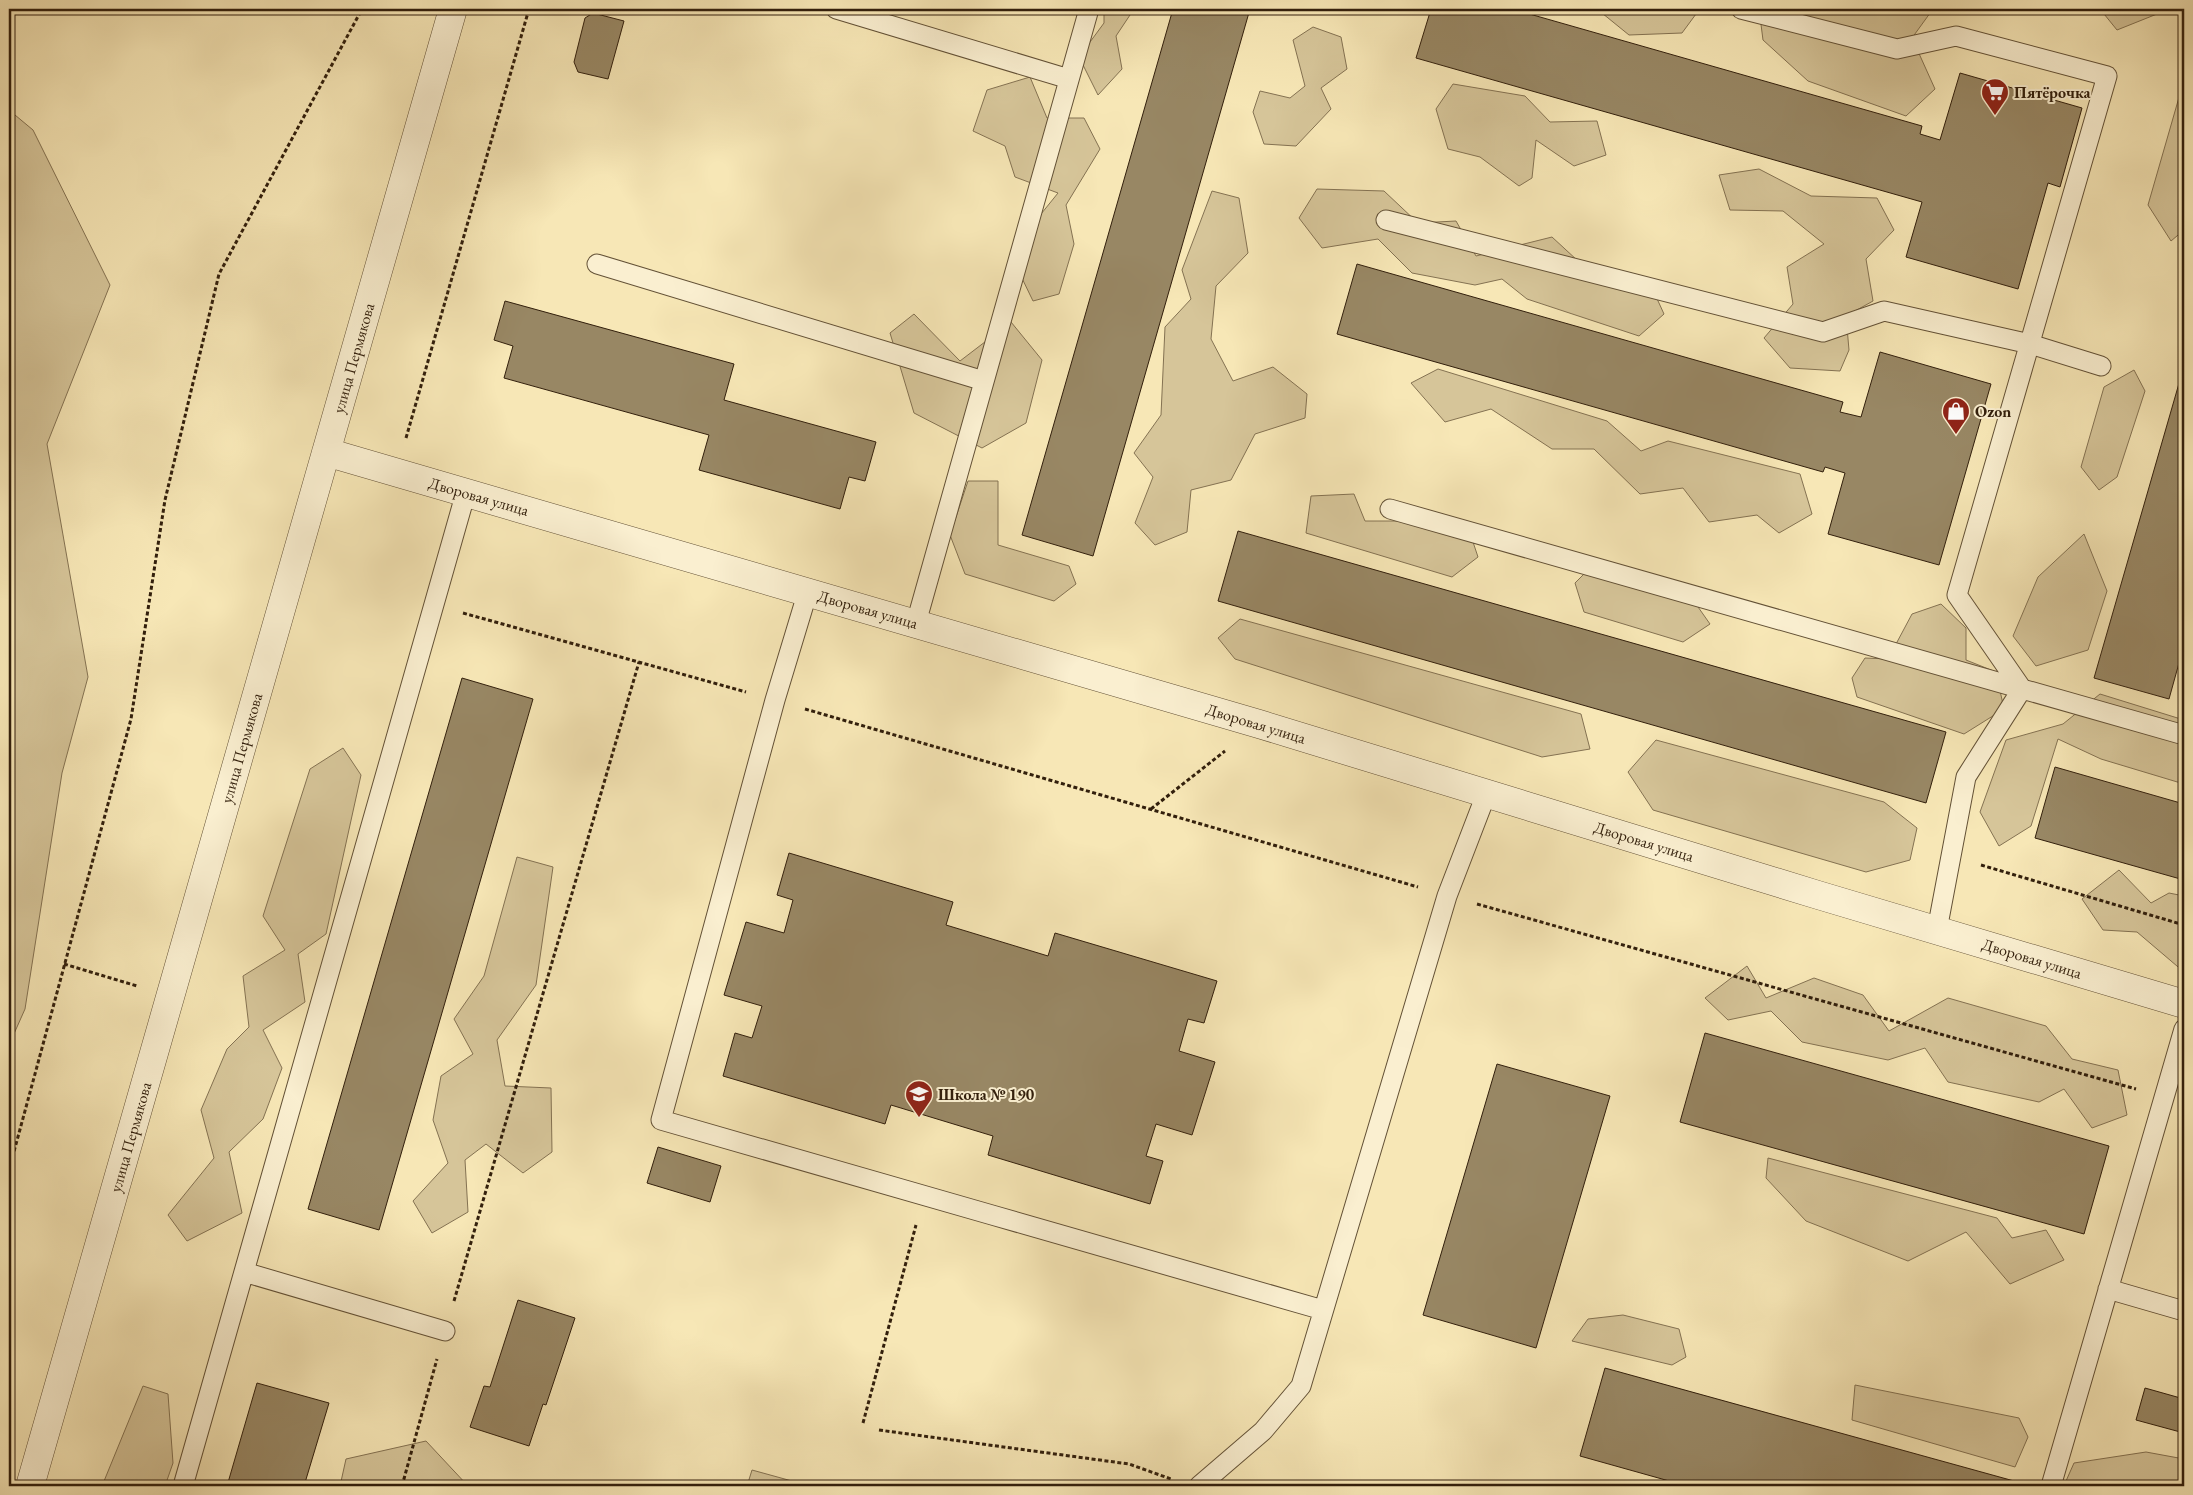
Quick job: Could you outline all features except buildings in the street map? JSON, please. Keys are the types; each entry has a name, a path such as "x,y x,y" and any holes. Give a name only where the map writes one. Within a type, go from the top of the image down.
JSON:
{"street":[{"name":"улица Пермякова","path":"30,1486 453,9"},
{"name":"Дворовая улица","path":"326,452 808,591 1488,792 2184,1004"}],"lane":[{"path":"836,9 1070,79"},
{"path":"916,623 1089,9"},
{"path":"1741,9 1897,49 1956,36 2107,76 1957,596 2022,688"},
{"path":"1386,220 1823,332 1884,311 2030,344 2101,366"},
{"path":"597,264 984,381"},
{"path":"183,1486 466,492"},
{"path":"1390,509 2184,735"},
{"path":"808,591 775,700 661,1120 924,1194 1135,1258 1323,1310"},
{"path":"1937,930 1966,777 2022,688"},
{"path":"1200,1486 1263,1431 1300,1386 1447,896 1488,792"},
{"path":"2051,1486 2184,1029"},
{"path":"244,1272 446,1331"},
{"path":"2108,1289 2184,1311"}],"path":[{"path":"9,1170 131,719 165,500 220,274 362,9"},
{"path":"396,472 529,9"},
{"path":"434,605 775,700 1447,896 2164,1097"},
{"path":"402,1486 639,662"},
{"path":"1151,810 1259,724"},
{"path":"1951,857 2184,925"},
{"path":"64,964 170,996"},
{"path":"863,1423 924,1194"},
{"path":"879,1430 1128,1464 1173,1480"}],"shaded area":[{"path":"1104,9 1134,9 1116,36 1122,69 1098,95 1079,57 1104,23"},
{"path":"1597,9 1696,9 1696,14 1682,33 1629,35"},
{"path":"1759,9 1933,9 1912,38 1935,89 1906,116 1808,81 1763,40"},
{"path":"2100,9 2158,9 2157,14 2117,30"},
{"path":"1313,27 1341,37 1347,69 1321,88 1331,109 1296,146 1264,144 1253,112 1260,91 1290,98 1305,86 1293,40"},
{"path":"1030,77 1047,118 1084,118 1100,149 1066,205 1074,244 1059,294 1033,301 1019,272 1037,219 1058,193 1015,177 1005,146 973,131 987,90"},
{"path":"2184,80 2184,230 2171,241 2148,205"},
{"path":"1453,84 1525,96 1550,122 1597,121 1606,155 1574,166 1536,140 1532,178 1519,186 1480,157 1448,149 1436,109"},
{"path":"9,110 33,130 110,285 47,444 88,677 62,773 25,1009 9,1045"},
{"path":"1759,169 1811,196 1877,198 1894,230 1866,259 1873,301 1846,316 1849,350 1840,371 1790,368 1764,338 1793,304 1787,267 1824,244 1783,211 1730,210 1719,175"},
{"path":"1317,189 1384,191 1418,223 1456,221 1476,256 1552,237 1603,284 1648,279 1664,314 1639,336 1527,299 1502,279 1475,285 1412,273 1378,239 1322,248 1299,218"},
{"path":"1212,191 1239,198 1248,253 1216,286 1211,339 1233,381 1273,367 1307,394 1305,418 1255,434 1231,480 1191,490 1187,532 1155,545 1135,523 1153,477 1134,453 1161,415 1165,327 1191,299 1182,270"},
{"path":"914,314 960,361 1011,322 1042,360 1026,423 982,448 914,413 890,333"},
{"path":"1438,369 1607,421 1641,451 1668,441 1800,474 1812,514 1779,533 1757,515 1709,522 1683,488 1640,494 1594,449 1552,449 1491,409 1445,422 1411,383"},
{"path":"2134,370 2145,391 2117,477 2099,490 2081,467 2104,387"},
{"path":"968,481 998,481 998,545 1069,566 1076,584 1054,601 965,574 950,535"},
{"path":"1354,494 1365,521 1466,521 1478,557 1452,577 1306,533 1311,496"},
{"path":"2084,534 2107,591 2088,650 2036,666 2013,636 2038,577"},
{"path":"1597,561 1684,587 1710,624 1683,642 1584,612 1575,583"},
{"path":"1941,604 1966,628 1966,660 1996,672 2004,709 1964,734 1857,697 1852,678 1865,658 1888,659 1912,614"},
{"path":"1240,619 1581,714 1590,749 1542,757 1235,659 1218,638"},
{"path":"2100,694 2184,720 2184,784 2101,759 2058,739 2031,826 1999,846 1980,812 2006,740 2063,724"},
{"path":"1656,740 1884,802 1917,828 1910,860 1866,872 1653,810 1628,772"},
{"path":"343,748 361,775 326,934 298,954 305,1002 263,1030 282,1068 263,1119 229,1152 242,1213 187,1241 168,1215 214,1158 201,1110 227,1049 249,1027 243,976 285,950 263,916 310,769"},
{"path":"517,857 553,867 536,985 497,1040 505,1086 551,1088 552,1152 523,1173 486,1144 465,1160 468,1212 432,1233 413,1201 448,1163 433,1120 441,1076 473,1054 454,1019 484,976"},
{"path":"2119,870 2151,903 2169,893 2184,896 2184,972 2137,932 2103,930 2082,899"},
{"path":"1747,966 1766,998 1814,978 1863,995 1889,1031 1948,998 2046,1026 2072,1059 2118,1070 2127,1115 2092,1128 2064,1089 2039,1102 1948,1082 1925,1048 1888,1060 1802,1042 1771,1011 1728,1020 1705,998"},
{"path":"1768,1158 1997,1218 2012,1238 2046,1230 2064,1260 2010,1284 1966,1232 1908,1261 1806,1221 1766,1178"},
{"path":"1623,1315 1679,1329 1686,1357 1672,1365 1572,1341 1588,1319"},
{"path":"1855,1385 2019,1418 2028,1437 2015,1467 1852,1420"},
{"path":"143,1386 168,1394 173,1463 165,1486 102,1486"},
{"path":"426,1441 468,1486 340,1486 346,1459"},
{"path":"2146,1452 2184,1459 2184,1486 2072,1486 2066,1481 2074,1463"},
{"path":"752,1470 810,1486 747,1486"}],"place":[{"name":"Пятёрочка","path":"1995,116"},
{"name":"Ozon","path":"1956,435"},
{"name":"Школа № 190","path":"919,1118"}]}
